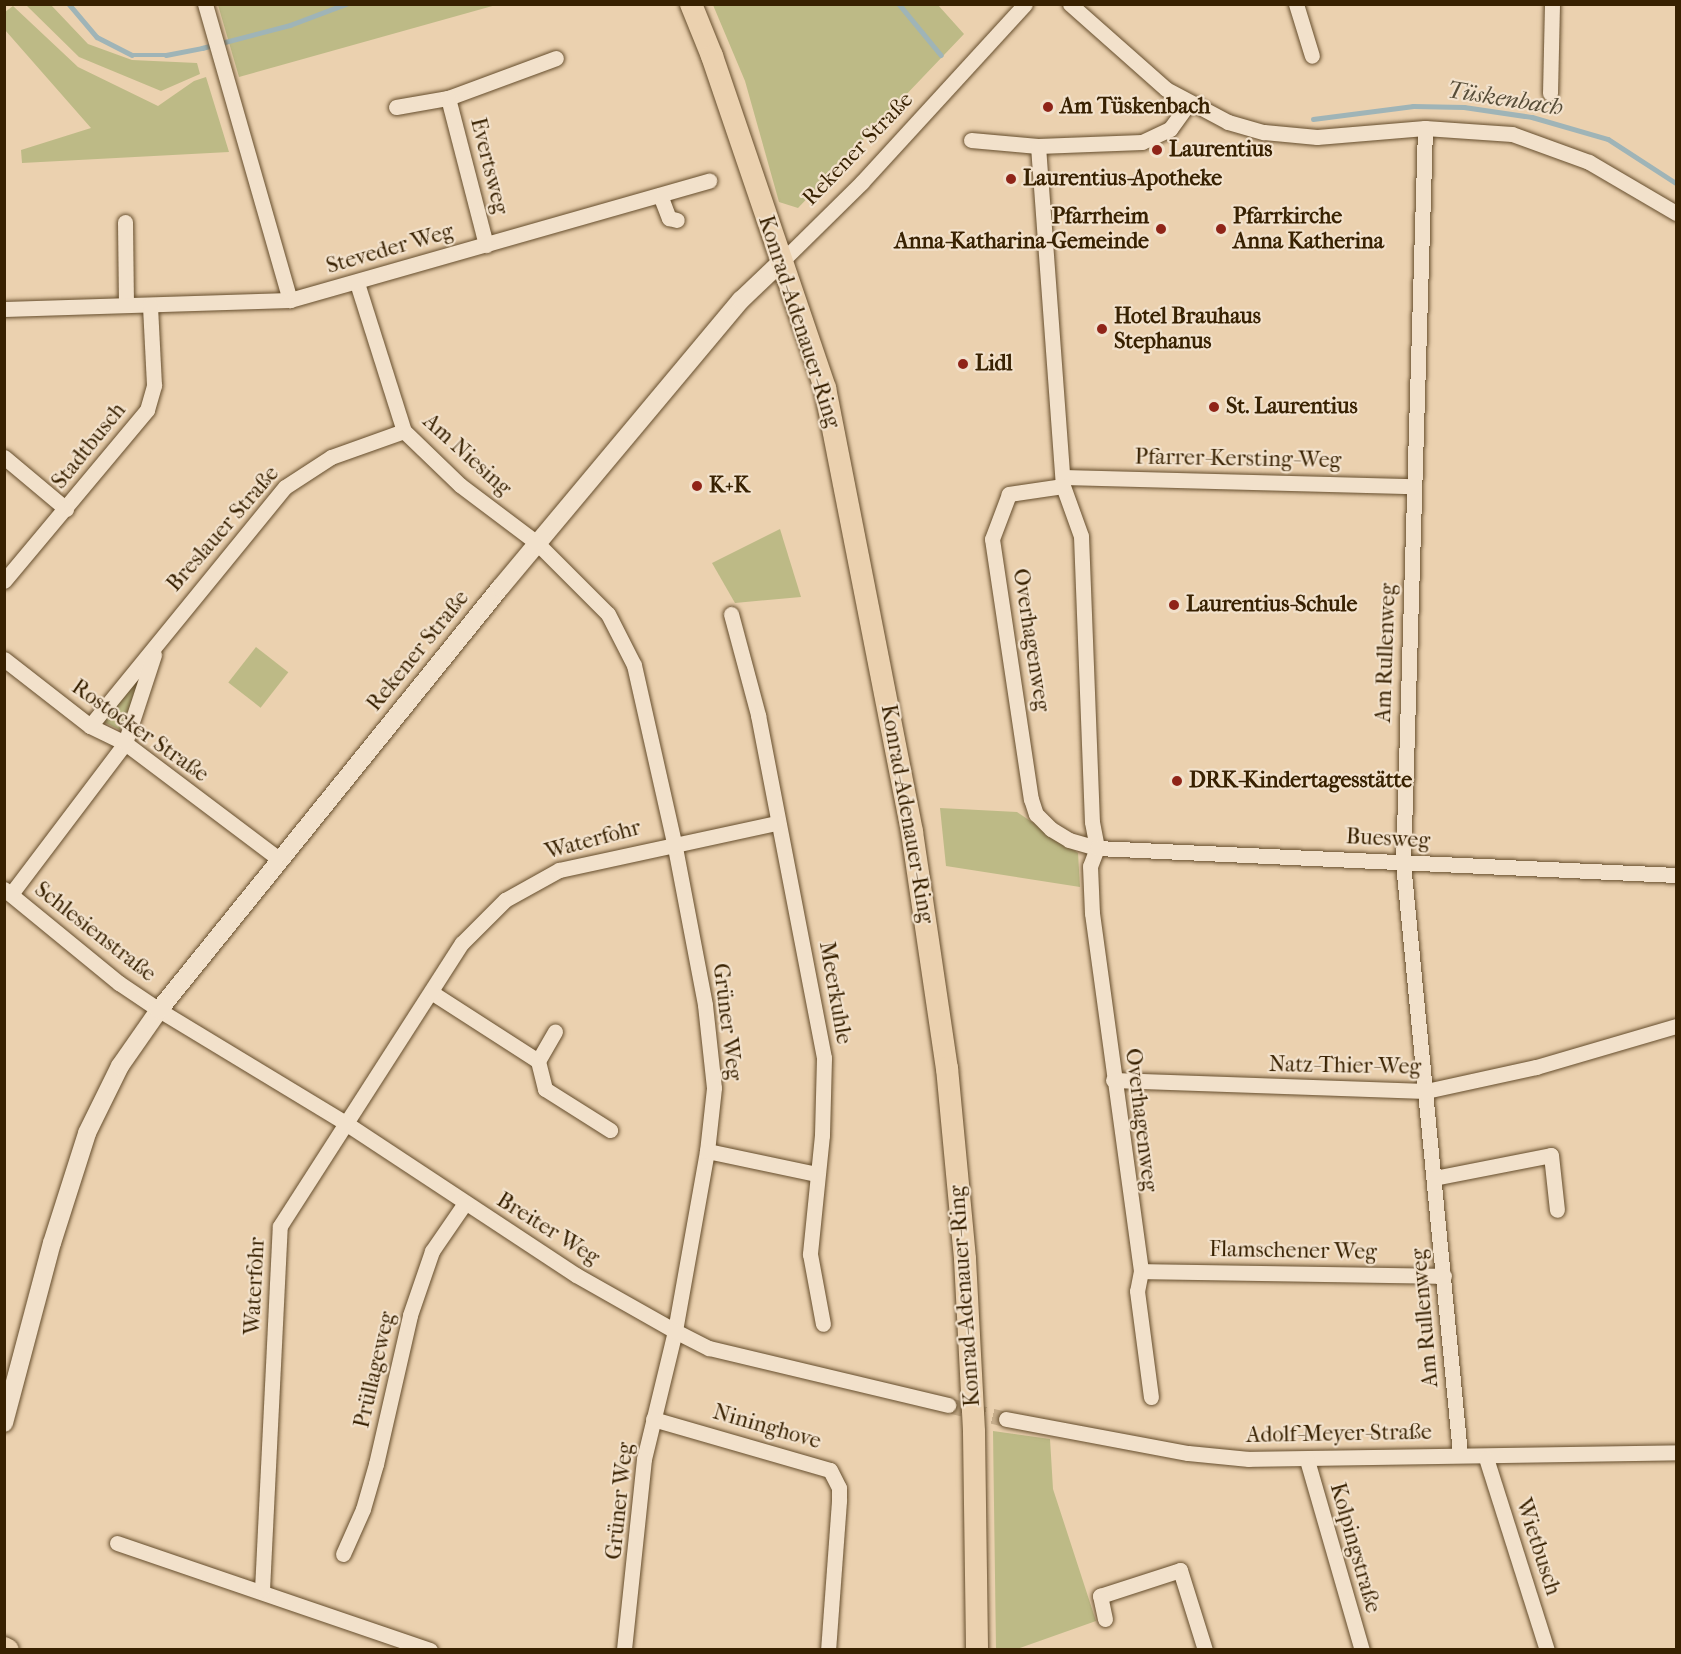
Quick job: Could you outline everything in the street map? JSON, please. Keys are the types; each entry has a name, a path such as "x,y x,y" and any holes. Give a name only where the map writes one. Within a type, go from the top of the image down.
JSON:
{"main road":[{"name":"Konrad-Adenauer-Ring","path":"691,4 825,388 900,764 933,968 966,1270 975,1432 977,1650"}],"street":[{"path":"205,4 290,300"},
{"name":"Rekener Straße","path":"4,1424 52,1243 87,1133 120,1066 159,1010 537,543 741,300 868,176 1025,4"},
{"path":"1070,4 1135,65 1189,103 1228,122 1293,136 1425,128 1483,129 1540,141 1589,162 1677,213"},
{"path":"1296,4 1312,56"},
{"path":"1550,93 1552,4"},
{"name":"Evertsweg","path":"396,107 448,98 555,58"},
{"name":"Evertsweg","path":"448,98 486,245"},
{"path":"971,140 1038,146 1142,142 1170,129 1189,103"},
{"name":"Am Rullenweg","path":"1425,128 1403,863 1460,1454"},
{"name":"Overhagenweg","path":"1038,146 1063,482 1082,536 1092,822 1097,848 1090,866 1092,913 1113,1080 1141,1271 1137,1291 1151,1397"},
{"name":"Steveder Weg","path":"4,309 290,300 357,283 709,181"},
{"path":"660,195 669,218 677,220"},
{"path":"125,222 126,305"},
{"name":"Am Niesing","path":"357,283 404,431 460,485 537,543"},
{"name":"Stadtbusch","path":"7,572 66,509 141,420 152,400 150,304"},
{"name":"Breslauer Straße","path":"90,726 157,647 285,487 331,457 404,431"},
{"name":"Stadtbusch","path":"4,457 66,509"},
{"name":"Overhagenweg","path":"1063,482 1009,495 992,539 1033,807 1060,835 1097,848"},
{"name":"Pfarrer-Kersting-Weg","path":"1063,482 1413,486"},
{"name":"Grüner Weg","path":"537,543 608,615 634,664 674,842 705,1005 714,1088 708,1151 675,1331 644,1459 624,1650"},
{"name":"Meerkuhle","path":"730,615 748,674 824,1058 822,1135 816,1174 810,1254 823,1324"},
{"name":"Breslauer Straße","path":"8,891 126,743 157,647"},
{"name":"Rostocker Straße","path":"4,659 90,726 126,743 280,860"},
{"path":"674,842 777,823"},
{"name":"Waterfohr","path":"262,1590 280,1226 431,992 478,925 516,892 559,870 674,842"},
{"name":"Buesweg","path":"1097,848 1677,875"},
{"name":"Schlesienstraße","path":"8,891 119,983 159,1010"},
{"path":"431,992 538,1061 545,1089 610,1130"},
{"name":"Breiter Weg","path":"159,1010 347,1124 576,1275 675,1331 709,1348 948,1405"},
{"name":"Natz-Thier-Weg","path":"1113,1080 1426,1091 1536,1067 1677,1026"},
{"path":"538,1061 555,1032"},
{"path":"708,1151 816,1174"},
{"path":"1434,1178 1551,1155 1557,1210"},
{"name":"Prüllageweg","path":"343,1554 370,1486 410,1315 432,1251 465,1203"},
{"name":"Flamschener Weg","path":"1141,1271 1444,1276"},
{"name":"Nininghove","path":"653,1419 830,1470 839,1488 839,1501 828,1650"},
{"name":"Adolf-Meyer-Straße","path":"1006,1419 1188,1453 1307,1460 1460,1454 1486,1458 1677,1452"},
{"name":"Wietbusch","path":"1486,1458 1547,1650"},
{"name":"Kolpingstraße","path":"1307,1460 1362,1650"},
{"path":"117,1544 262,1590 430,1650"},
{"path":"1105,1619 1100,1596 1180,1570 1205,1650"}],"shaded area":[{"path":"218,4 496,5 239,77"},
{"path":"26,5 51,5 88,44 132,60 197,63 200,74 161,91 79,57"},
{"path":"713,5 938,5 964,34 798,208 779,202 745,81"},
{"path":"13,6 78,67 158,106 194,81 206,77 229,152 22,163 21,150 91,128 5,30 5,12"},
{"path":"780,529 801,597 735,603 712,563"},
{"path":"256,647 288,672 261,708 228,682"},
{"path":"147,668 120,730 102,721"},
{"path":"940,808 1017,812 1078,853 1080,887 946,866"},
{"path":"993,1431 1050,1439 1053,1489 1096,1621 1017,1649 996,1649"}],"waterway":[{"name":"Tüskenbach","path":"69,4 97,37 132,55 166,55 202,48 290,25 346,4"},
{"name":"Tüskenbach","path":"899,4 941,55"},
{"name":"Tüskenbach","path":"1313,119 1413,106 1464,107 1532,117 1608,139 1676,183"}],"tunnel":[{"path":"948,1405 1006,1419"}],"place":[{"name":"Am Tüskenbach","path":"1048,107"},
{"name":"Laurentius","path":"1157,150"},
{"name":"Laurentius-Apotheke","path":"1011,179"},
{"name":"Pfarrheim Anna-Katharina-Gemeinde","path":"1161,229"},
{"name":"Pfarrkirche Anna Katherina","path":"1221,229"},
{"name":"Hotel Brauhaus Stephanus","path":"1102,329"},
{"name":"Lidl","path":"963,364"},
{"name":"St. Laurentius","path":"1214,407"},
{"name":"K+K","path":"697,486"},
{"name":"Laurentius-Schule","path":"1174,605"},
{"name":"DRK-Kindertagesstätte","path":"1177,781"}]}
